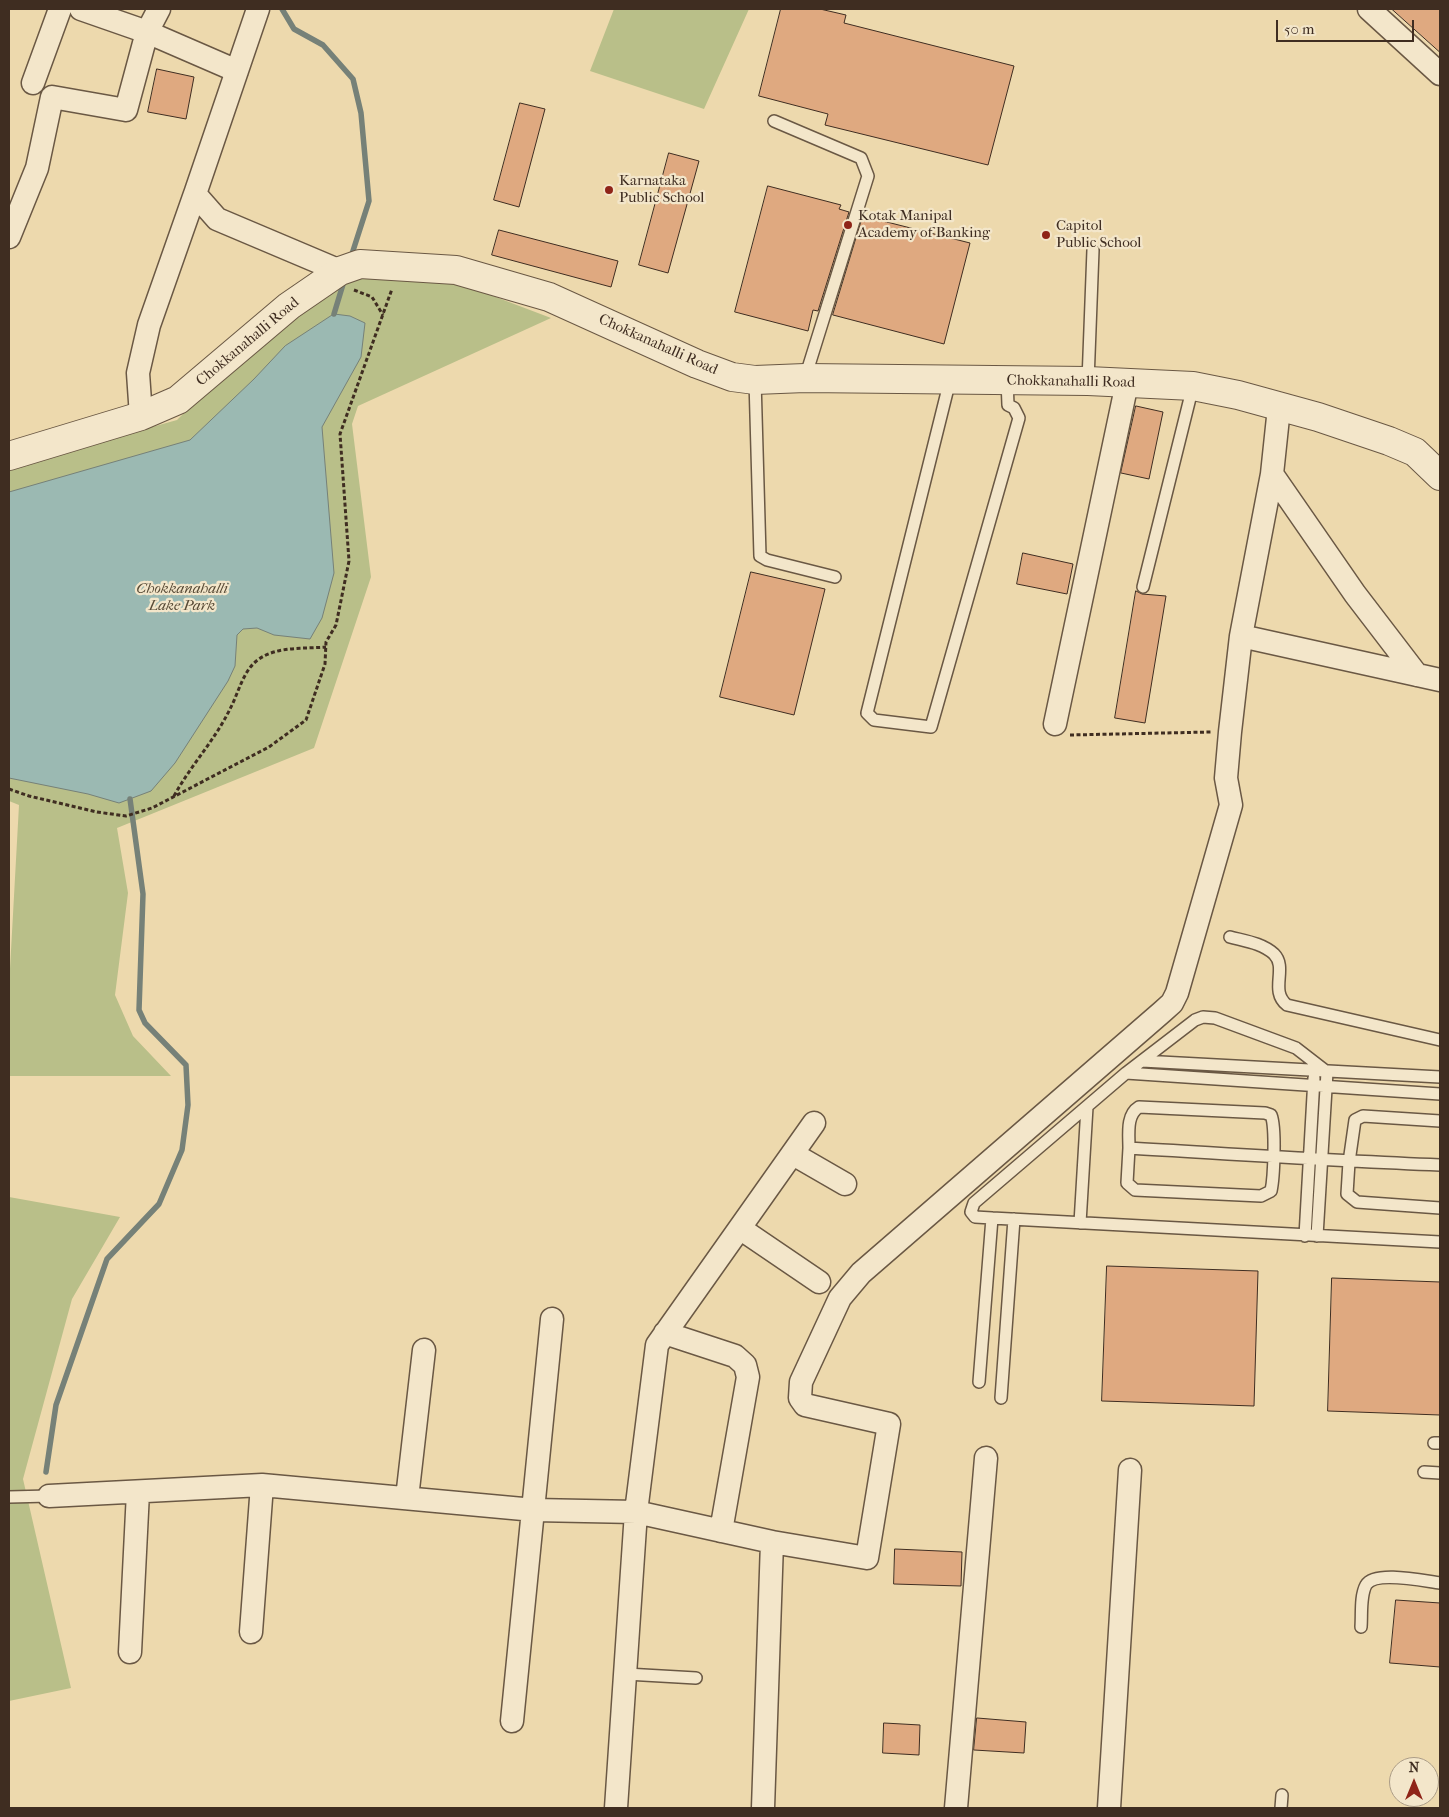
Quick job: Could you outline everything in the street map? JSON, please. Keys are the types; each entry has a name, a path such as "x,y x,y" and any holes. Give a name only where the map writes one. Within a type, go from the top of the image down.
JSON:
{"street":[{"path":"33,83 60,9"},
{"path":"81,9 147,32 237,71"},
{"path":"9,237 38,168 52,97 126,110 147,32 159,9"},
{"path":"141,416 138,373 149,325 258,9"},
{"path":"1369,9 1440,74"},
{"path":"195,194 217,219 350,275"},
{"name":"Chokkanahalli Road","path":"9,456 141,416 178,400 289,306 350,275 401,265 456,270 549,297 697,364 732,377 755,380 805,378 1088,381 1193,386 1238,395 1279,408 1318,417 1415,452 1440,476"},
{"path":"1061,729 1127,383"},
{"path":"49,1496 262,1485 534,1510 636,1512 772,1542 867,1558 889,1424 805,1405 800,1398 801,1382 840,1298 861,1272 1172,1003 1182,981 1231,805 1226,778 1241,636 1272,474 1279,408"},
{"path":"1272,474 1356,594 1417,676"},
{"path":"1241,636 1440,680"},
{"path":"616,1808 636,1512 657,1345 741,1229 814,1123"},
{"path":"793,1154 844,1184"},
{"path":"741,1229 818,1282"},
{"path":"512,1721 552,1319"},
{"path":"665,1334 735,1356 744,1365 748,1377 721,1531"},
{"path":"407,1498 424,1350"},
{"path":"956,1808 986,1458"},
{"path":"1109,1808 1130,1470"},
{"path":"252,1632 262,1485"},
{"path":"130,1652 138,1492"},
{"path":"763,1808 772,1542"}],"lane":[{"path":"774,121 861,158 868,176 805,378"},
{"path":"1088,381 1093,250"},
{"path":"755,380 760,556 767,560 835,576"},
{"path":"950,380 867,713 874,720 931,727 1019,418 1014,408 1008,404 1007,380"},
{"path":"1143,588 1193,386"},
{"path":"1230,937 1258,945 1277,958 1279,964 1280,1000 1287,1005 1440,1040"},
{"path":"1327,1072 1296,1048 1215,1018 1203,1017 1195,1020 1126,1073 972,1207 971,1212 975,1216 992,1218 1440,1242"},
{"path":"1142,1061 1440,1078"},
{"path":"1314,1071 1317,1236"},
{"path":"1305,1236 1327,1072"},
{"path":"1126,1073 1440,1094"},
{"path":"1080,1223 1087,1107"},
{"path":"1139,1107 1265,1113 1271,1116 1274,1122 1271,1191 1261,1196 1135,1190 1127,1183 1129,1148 1130,1117 1133,1111 1139,1107"},
{"path":"1440,1122 1363,1116 1356,1120 1349,1162 1347,1194 1351,1200 1357,1202 1440,1208"},
{"path":"1129,1148 1349,1162 1440,1165"},
{"path":"979,1382 992,1218"},
{"path":"1001,1398 1014,1219"},
{"path":"1424,1472 1440,1474"},
{"path":"9,1498 49,1496"},
{"path":"1361,1627 1363,1594 1366,1584 1374,1578 1385,1576 1440,1583"},
{"path":"626,1674 696,1678"},
{"path":"1282,1795 1282,1808"}],"path":[{"path":"9,790 98,812 126,816 152,808 269,747 306,720 325,664 326,642 336,625 349,561 340,434 401,265"},
{"path":"350,275 352,290 372,297 383,315"},
{"path":"174,797 187,772 215,734 230,709 245,675 257,660 275,650 326,648"},
{"path":"1061,729 1230,732"}],"green space":[{"path":"614,9 749,9 704,109 590,71"},
{"name":"Chokkanahalli Lake Park","path":"379,272 459,283 551,318 358,406 352,424 371,577 314,748 117,828 128,893 115,995 133,1036 171,1076 9,1076 9,987 19,805 9,801 9,467 177,420 255,342 332,284"},
{"path":"9,1197 120,1217 72,1299 23,1479 71,1688 9,1701"}],"water":[{"name":"Chokkanahalli Lake Park","path":"334,314 350,316 365,323 361,357 322,427 334,573 322,618 310,639 274,635 257,628 243,629 237,635 235,666 228,681 175,763 151,791 119,803 88,794 9,778 9,492 190,440 254,379 285,346"}],"building":[{"path":"781,9 820,9 846,15 844,23 1014,66 988,165 825,125 828,114 759,96"},
{"path":"1392,9 1440,9 1440,52"},
{"path":"157,69 194,77 186,119 148,112"},
{"path":"520,103 545,109 519,207 494,200"},
{"path":"669,153 699,161 668,273 639,265"},
{"path":"768,186 841,205 839,209 849,212 818,311 813,310 808,331 735,312"},
{"path":"863,216 970,243 944,344 833,315"},
{"path":"499,230 618,261 611,287 492,255"},
{"path":"1136,406 1163,412 1149,479 1121,473"},
{"path":"1023,553 1073,564 1067,594 1017,584"},
{"path":"751,572 825,589 794,715 720,697"},
{"path":"1136,591 1142,594 1166,596 1145,723 1115,718"},
{"path":"1107,1266 1258,1271 1254,1406 1102,1401"},
{"path":"1332,1278 1440,1282 1440,1415 1328,1411"},
{"path":"895,1549 962,1552 961,1586 894,1584"},
{"path":"1396,1600 1440,1603 1440,1667 1390,1663"},
{"path":"977,1718 1026,1722 1024,1753 974,1750"},
{"path":"884,1723 920,1725 919,1755 883,1753"}],"waterway":[{"path":"282,9 294,29 323,45 353,79 361,113 369,201 351,257"},
{"path":"334,314 344,281"},
{"path":"46,1472 56,1405 107,1259 159,1204 182,1150 188,1105 186,1065 145,1023 139,1010 143,894 130,799"}],"place":[{"name":"Karnataka Public School","path":"609,190"},
{"name":"Kotak Manipal Academy of Banking","path":"848,225"},
{"name":"Capitol Public School","path":"1046,235"}]}
